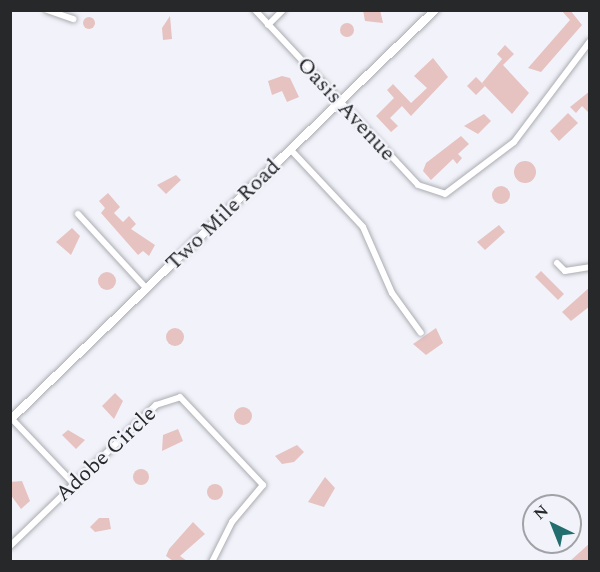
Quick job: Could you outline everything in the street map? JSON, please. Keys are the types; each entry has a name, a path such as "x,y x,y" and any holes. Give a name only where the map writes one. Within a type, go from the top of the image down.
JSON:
{"main road":[{"name":"Two Mile Road","path":"11,420 435,10"}],"street":[{"path":"47,10 73,19"},
{"name":"Oasis Avenue","path":"255,10 418,185 445,194 514,142 590,41"},
{"path":"268,25 283,10"},
{"path":"291,150 363,227 392,293 421,333"},
{"path":"78,214 147,288"},
{"path":"557,263 565,272 590,267"},
{"name":"Adobe Circle","path":"10,546 156,405 174,396 186,399 263,485 232,522 212,561"},
{"path":"11,420 73,483"}],"building":[{"path":"363,10 380,10 383,23 365,21"},
{"path":"561,10 570,10 582,25 541,72 528,68 570,20"},
{"path":"170,16 172,39 163,40 162,28"},
{"path":"91,17 95,23 91,29 87,29 83,21"},
{"path":"344,23 350,23 354,30 350,37 344,37 340,33 340,27"},
{"path":"505,45 514,54 503,65 529,93 512,114 482,83 502,59 497,54"},
{"path":"433,58 448,77 411,116 402,106 390,118 398,126 391,132 376,116 394,98 387,90 393,84 411,103 427,88 414,76"},
{"path":"282,76 290,78 299,97 287,102 282,91 272,95 268,81"},
{"path":"476,77 485,86 476,95 467,86"},
{"path":"590,91 590,114 582,106 576,113 570,107"},
{"path":"568,113 578,123 559,141 550,131"},
{"path":"484,114 491,121 478,134 464,126"},
{"path":"461,136 469,144 458,154 462,158 457,164 453,159 431,180 423,171 426,163"},
{"path":"525,161 533,164 536,172 533,180 525,183 517,180 514,172 517,164"},
{"path":"176,175 181,180 166,194 157,185"},
{"path":"497,186 505,186 510,191 508,202 497,204 492,199 492,191"},
{"path":"108,193 120,207 114,213 123,222 129,216 136,224 131,229 155,245 149,256 143,251 138,255 101,213 105,208 99,201"},
{"path":"499,225 505,232 485,250 477,242"},
{"path":"72,228 80,236 71,255 56,242"},
{"path":"541,271 564,294 558,300 535,277"},
{"path":"103,272 111,272 116,277 114,288 103,290 98,285 98,277"},
{"path":"590,287 590,306 571,321 562,312"},
{"path":"171,328 179,328 184,333 182,344 171,346 166,341 166,333"},
{"path":"436,328 443,343 426,355 413,344"},
{"path":"115,393 123,401 114,419 102,406"},
{"path":"243,407 249,410 252,416 249,422 243,425 237,422 234,416 237,410"},
{"path":"178,429 183,441 162,451 163,435"},
{"path":"68,430 85,440 76,449 62,435"},
{"path":"297,445 304,452 294,462 282,464 275,456"},
{"path":"141,469 147,471 149,477 147,483 141,485 135,483 133,477 135,471"},
{"path":"325,477 335,488 324,507 308,502"},
{"path":"22,481 30,501 21,509 10,494 10,482"},
{"path":"215,484 223,492 215,500 207,492"},
{"path":"99,518 109,518 111,529 95,532 90,527"},
{"path":"193,522 205,534 180,556 187,561 173,561 166,556 169,549"},
{"path":"590,543 590,561 570,561 578,554 582,554 582,550"}]}
